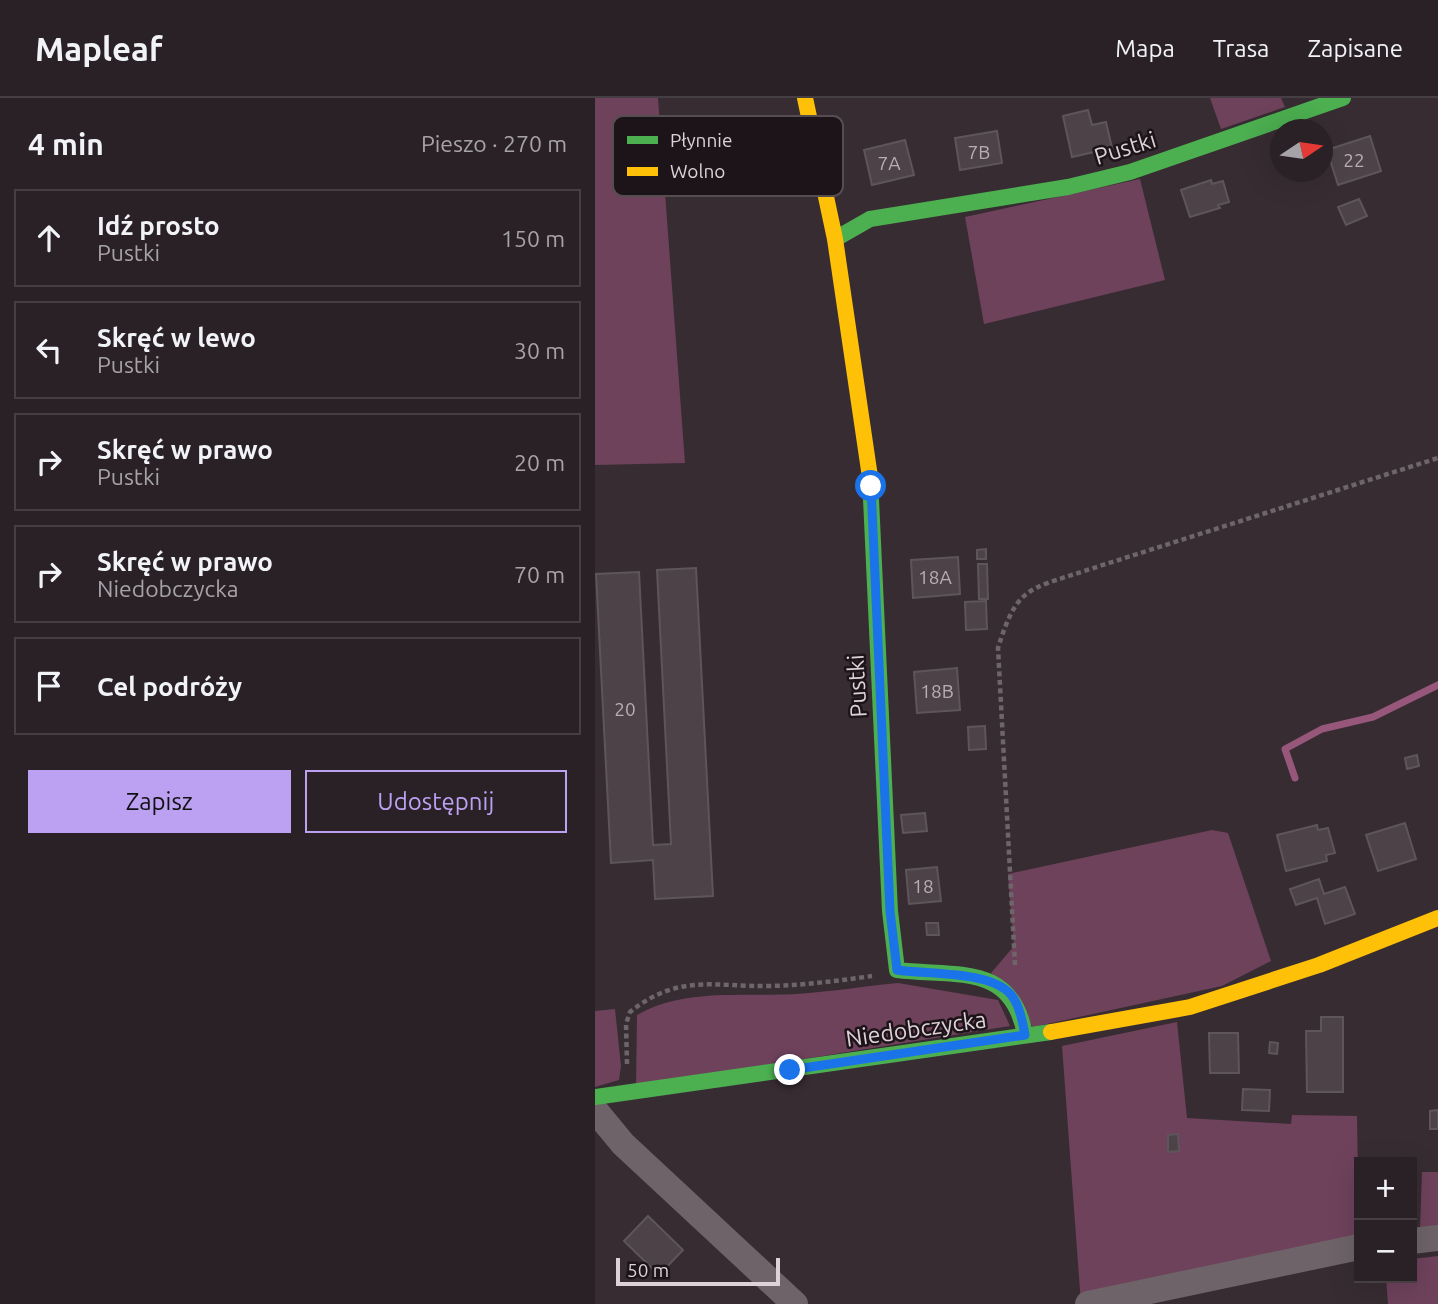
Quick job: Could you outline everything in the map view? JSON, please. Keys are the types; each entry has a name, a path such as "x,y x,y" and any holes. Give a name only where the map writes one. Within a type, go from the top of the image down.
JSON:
{"street":[{"name":"Pustki","path":"805,98 809,116"},
{"name":"Pustki","path":"835,239 870,219 1068,187 1131,172 1343,98"},
{"name":"Pustki","path":"826,196 835,239 871,486 890,911 897,970"},
{"name":"Niedobczycka","path":"595,1097 1025,1035 1190,1007 1319,965 1438,918"},
{"path":"897,970 928,975 976,976 998,985 1014,997 1025,1035"},
{"path":"595,1110 624,1144 795,1304"},
{"path":"1417,1240 1438,1238"},
{"path":"1088,1304 1354,1248"}],"path":[{"path":"1014,997 1016,980 999,648 1008,618 1020,597 1029,590 1438,458"},
{"path":"625,1093 626,1024 631,1012 658,994 691,983 824,985 897,970"}],"shaded area":[{"path":"595,98 658,98 659,116 613,116 613,196 665,196 685,463 595,465"},
{"path":"1210,98 1281,98 1285,107 1221,129"},
{"path":"1140,179 1165,280 984,324 965,217"},
{"path":"1212,830 1228,833 1271,961 1222,986 1033,1027 991,973 1014,946 1008,874"},
{"path":"898,983 998,1000 1010,1026 636,1086 637,1015 655,1006 694,997 796,994"},
{"path":"615,1009 621,1066 619,1080 595,1087 595,1011"},
{"path":"1177,1022 1187,1118 1291,1124 1292,1115 1357,1116 1354,1241 1081,1304 1062,1046"},
{"path":"1422,1172 1438,1172 1438,1229 1420,1229"},
{"path":"1438,1256 1438,1304 1388,1304 1386,1283 1417,1283 1417,1258"}],"building":[{"path":"1088,110 1092,125 1106,122 1112,148 1072,157 1063,116"},
{"path":"997,131 1002,163 960,170 955,138"},
{"path":"1370,136 1381,171 1338,185 1333,169 1333,148"},
{"path":"905,140 914,175 872,185 864,150"},
{"path":"1211,180 1212,184 1223,181 1229,202 1218,205 1220,208 1190,217 1181,190"},
{"path":"1359,199 1367,216 1346,225 1338,207"},
{"path":"986,549 986,559 977,559 977,550"},
{"path":"958,557 960,594 913,598 911,560"},
{"path":"978,564 987,564 988,599 979,599"},
{"path":"696,568 713,896 655,899 653,860 611,863 596,574 639,572 653,845 671,844 657,570"},
{"path":"986,601 987,629 966,630 965,602"},
{"path":"957,668 960,710 917,713 914,672"},
{"path":"985,726 986,749 969,750 968,727"},
{"path":"1417,755 1419,766 1407,769 1405,758"},
{"path":"925,813 927,831 903,833 901,815"},
{"path":"1405,823 1416,859 1378,871 1366,835"},
{"path":"1317,825 1318,830 1328,828 1335,853 1326,855 1327,861 1286,871 1277,835"},
{"path":"937,867 941,901 909,904 906,870"},
{"path":"1319,879 1324,894 1345,887 1355,914 1325,924 1317,898 1296,905 1290,889"},
{"path":"926,923 938,923 939,935 927,935"},
{"path":"1321,1017 1343,1017 1343,1092 1307,1092 1306,1031 1321,1031"},
{"path":"1209,1033 1238,1033 1239,1073 1210,1073"},
{"path":"1270,1042 1278,1043 1277,1054 1269,1053"},
{"path":"1243,1089 1270,1090 1269,1111 1242,1110"},
{"path":"1438,1110 1438,1129 1430,1129 1430,1111"},
{"path":"1178,1134 1179,1151 1168,1152 1168,1135"},
{"path":"648,1216 683,1250 659,1275 624,1241"}],"waterway":[{"path":"1295,778 1285,749 1322,729 1373,717 1438,685"}],"traffic: fast":[{"path":"835,239 870,219 1068,187 1130,172 1343,98"},
{"path":"870,477 890,911 897,970 960,974 994,984 1008,995 1018,1012 1025,1035"},
{"path":"595,1097 1051,1032"}],"traffic: slow":[{"path":"805,98 809,116"},
{"path":"826,196 835,239 870,477"},
{"path":"1051,1032 1190,1007 1319,965 1438,918"}],"route":[{"path":"790,1070 1025,1035 1014,997 998,985 976,976 928,975 897,970 890,911 871,486"}]}
